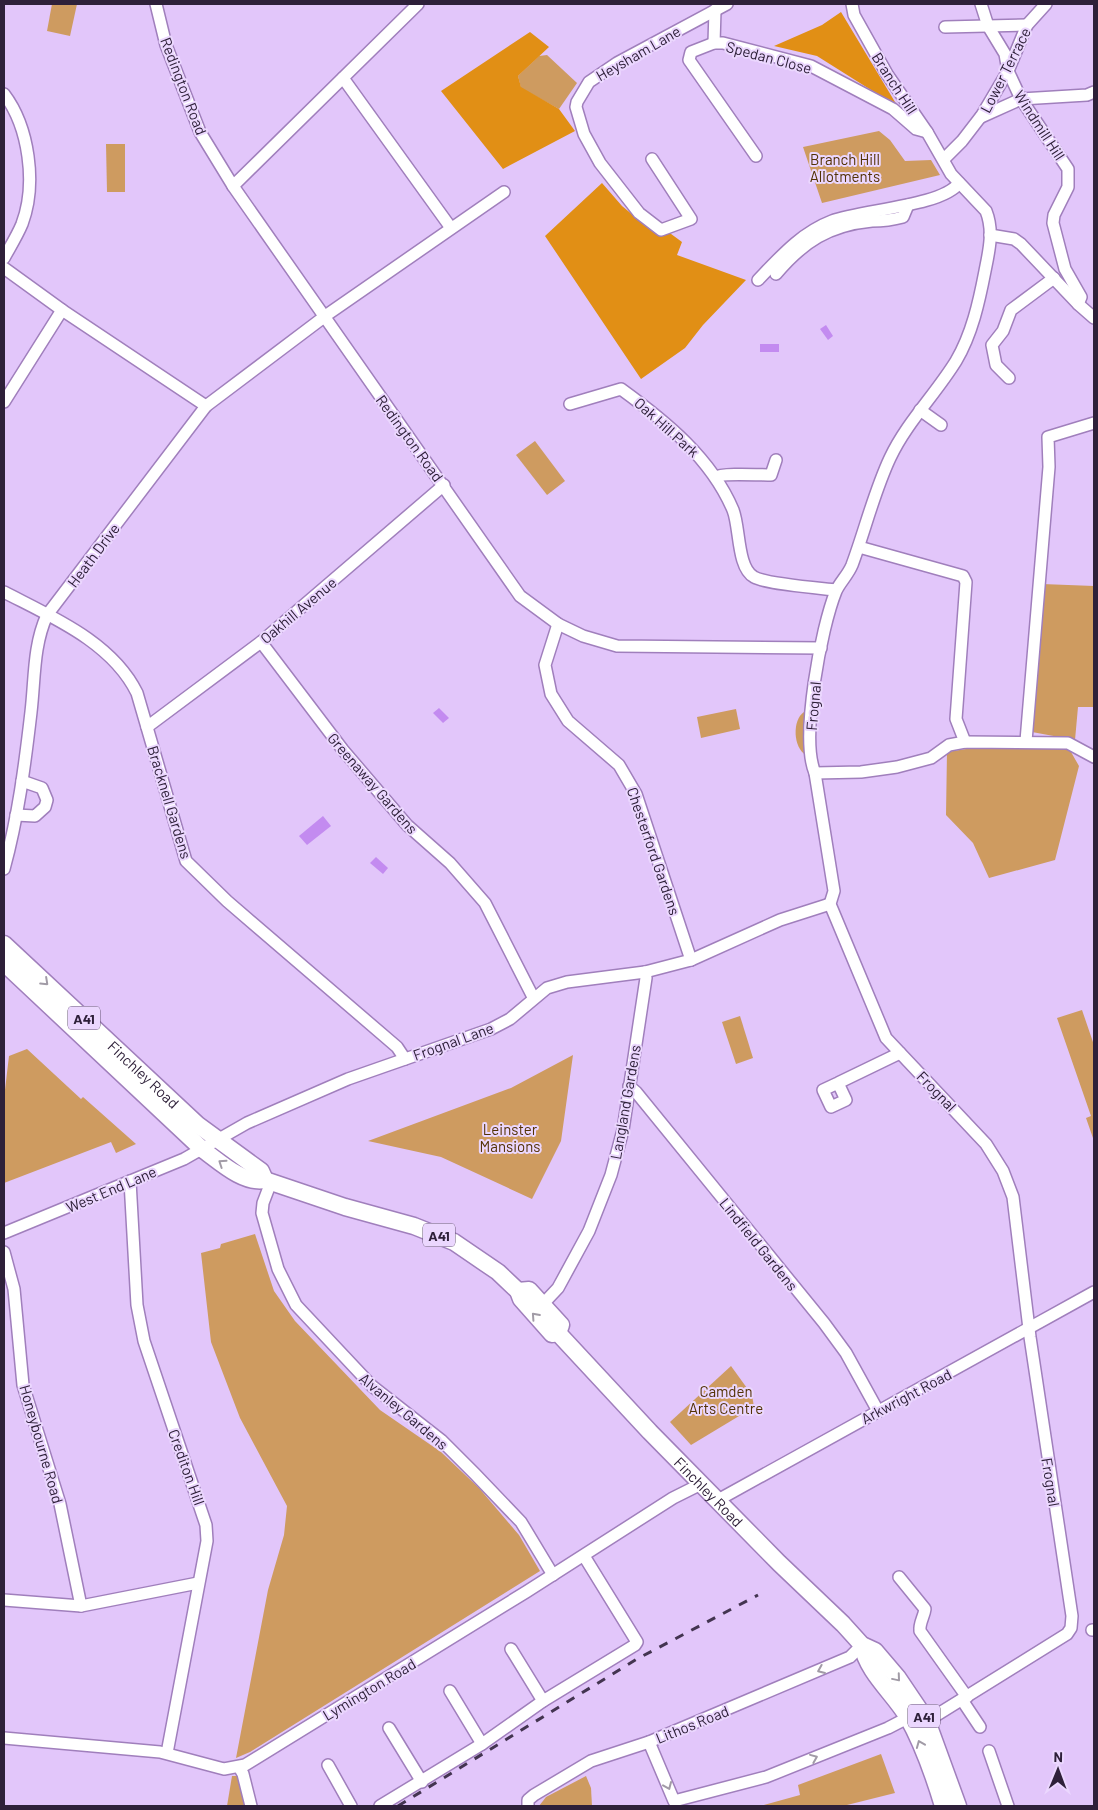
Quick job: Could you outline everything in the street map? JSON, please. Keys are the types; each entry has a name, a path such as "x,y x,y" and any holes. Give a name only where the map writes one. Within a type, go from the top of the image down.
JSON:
{"highway":[{"name":"Finchley Road","path":"4,944 217,1140 261,1171 268,1181"},
{"name":"Finchley Road","path":"4,963 202,1150 255,1182 268,1181 346,1207 436,1233 480,1258 518,1291 520,1299 552,1334 558,1333"},
{"name":"Finchley Road","path":"518,1291 529,1290 561,1325 558,1333"},
{"name":"Finchley Road","path":"558,1333 636,1418 701,1484 862,1645 875,1651 919,1716 958,1806"},
{"name":"Finchley Road","path":"919,1716 931,1768 944,1806"}],"street":[{"name":"Redington Road","path":"156,4 166,45 200,132 233,186 520,596 558,624 583,636 616,646 821,648"},
{"path":"233,186 418,4"},
{"name":"Heysham Lane","path":"652,159 691,219 661,230 639,213 596,157 581,126 577,102 590,82 617,63 727,4"},
{"name":"Branch Hill","path":"852,4 854,15 887,74 928,132 951,174 959,183"},
{"name":"Windmill Hill","path":"981,4 988,26 1005,54 1008,71 1021,98 1068,169 1068,187 1054,215 1053,223 1064,269 1081,297 1078,304"},
{"name":"Lower Terrace","path":"944,160 981,117 1008,71 1027,25 1046,4"},
{"path":"714,43 715,10"},
{"path":"945,28 1027,25"},
{"name":"Spedan Close","path":"756,156 689,60 691,52 714,43 724,43 811,66 884,104 916,129 928,132"},
{"path":"344,78 451,228"},
{"path":"981,117 1021,98 1087,95 1094,92"},
{"path":"4,94 18,120 28,163 29,188 22,224 4,258"},
{"path":"758,280 794,243 810,231 859,213 908,205 954,190 959,183"},
{"name":"Frognal","path":"649,1742 674,1801 766,1777 964,1699 1067,1634 1071,1628 1072,1616 1029,1328 1018,1224 1013,1197 1003,1171 974,1130 886,1038 830,904 834,891 815,773 810,761 812,706 821,648 836,590 848,575 889,459 920,410 957,360 970,332 985,273 990,235 986,211 959,183"},
{"name":"Heath Drive","path":"4,869 22,781 32,705 36,653 40,631 47,615 206,406 324,317 504,192"},
{"path":"776,274 800,248 815,237 842,227 873,221 886,222 903,217 908,205"},
{"path":"990,235 1018,241 1078,304 1094,318"},
{"path":"4,268 62,310 206,406"},
{"path":"1010,378 996,365 992,345 1003,331 1011,310 1054,278"},
{"path":"4,402 62,310"},
{"name":"Oak Hill Park","path":"570,404 621,389 644,405 700,455 716,477 733,510 742,559 748,572 759,579 836,590"},
{"path":"920,410 941,425"},
{"path":"1026,741 1049,467 1048,436 1094,423"},
{"path":"716,477 723,474 742,476 771,475 776,460"},
{"name":"Oakhill Avenue","path":"147,727 261,642 444,485"},
{"path":"859,547 963,576 966,582 956,719 965,742"},
{"name":"Bracknell Gardens","path":"4,592 47,615 110,655 123,668 137,693 186,861 227,901 397,1047 405,1058"},
{"name":"Chesterford Gardens","path":"558,624 545,665 551,694 568,721 619,765 636,794 691,960"},
{"name":"Greenaway Gardens","path":"261,642 343,750 406,825 450,863 485,903 534,997"},
{"path":"815,773 861,772 897,767 931,758 949,745 965,742 1026,741 1068,743 1091,751"},
{"path":"16,815 35,816 45,807 47,800 42,788 22,781"},
{"name":"Frognal Lane","path":"217,1140 247,1124 348,1078 491,1029 510,1019 547,988 567,982 645,972 691,960 780,920 830,904"},
{"name":"Langland Gardens","path":"542,1304 558,1288 563,1280 589,1231 611,1176 623,1130 646,978 645,972"},
{"path":"838,1083 900,1053"},
{"name":"Lindfield Gardens","path":"629,1086 636,1092 824,1323 846,1353 878,1410"},
{"name":"West End Lane","path":"4,1233 202,1150 217,1140"},
{"name":"Crediton Hill","path":"130,1181 137,1305 144,1341 206,1525 206,1541 168,1753"},
{"name":"Alvanley Gardens","path":"268,1181 262,1213 278,1269 296,1305 372,1386 441,1440 521,1522 553,1575"},
{"name":"Honeybourne Road","path":"4,1252 14,1289 23,1385 60,1504 81,1606"},
{"name":"Arkwright Road","path":"718,1500 1094,1292"},
{"name":"Lymington Road","path":"4,1738 168,1753 216,1768 239,1767 251,1762 584,1556 673,1498 701,1484"},
{"path":"380,1806 482,1744 543,1701 637,1642 584,1556"},
{"path":"899,1576 925,1609 924,1616 919,1625 920,1631 980,1727"},
{"path":"4,1600 81,1606 198,1584"},
{"name":"Lithos Road","path":"528,1806 528,1800 534,1795 591,1761 649,1742 850,1657 862,1645"},
{"path":"512,1649 543,1701"},
{"path":"450,1691 482,1744"},
{"path":"390,1728 422,1782"},
{"path":"989,1752 1008,1806"},
{"path":"328,1765 351,1806"},
{"path":"239,1767 243,1774 251,1806"}],"green space":[{"path":"52,4 77,4 70,36 47,31"},
{"path":"547,55 577,83 559,109 521,88 518,76 539,56"},
{"name":"Branch Hill Allotments","path":"879,131 890,140 905,161 931,160 940,175 822,203 803,147"},
{"path":"106,144 125,144 125,192 107,192"},
{"path":"535,441 565,481 547,495 516,455"},
{"path":"1042,584 1094,586 1094,707 1078,707 1075,740 1032,732"},
{"path":"736,709 740,729 701,738 697,717"},
{"path":"804,712 806,714 806,755 796,740 797,721"},
{"path":"1067,745 1079,766 1055,860 989,878 973,843 946,815 947,752 985,746"},
{"path":"1082,1010 1094,1045 1094,1141 1086,1118 1091,1116 1057,1018"},
{"path":"740,1016 753,1058 736,1064 722,1022"},
{"path":"27,1049 81,1099 83,1097 136,1144 116,1153 111,1142 4,1183 4,1098 9,1056"},
{"name":"Leinster Mansions","path":"573,1055 561,1141 532,1199 441,1157 368,1141 511,1088"},
{"path":"255,1234 274,1291 295,1321 380,1410 441,1452 479,1488 519,1535 540,1571 250,1752 236,1758 268,1590 284,1535 287,1506 240,1418 211,1342 201,1253 220,1248 221,1244"},
{"name":"Camden Arts Centre","path":"731,1366 752,1395 754,1407 691,1445 670,1422"},
{"path":"881,1754 895,1793 843,1806 760,1806 800,1795 798,1785"},
{"path":"232,1776 238,1776 245,1806 227,1806"},
{"path":"586,1776 591,1788 592,1806 539,1806 546,1797"}],"shaded area":[{"path":"841,12 898,107 817,56 774,46 822,25"},
{"path":"530,32 549,47 518,76 521,87 559,109 575,131 503,169 441,91"},
{"path":"602,183 622,206 651,230 667,231 682,242 677,255 746,280 703,325 685,348 641,379 545,236"},
{"path":"826,325 833,336 828,340 820,329"},
{"path":"760,344 779,344 779,352 760,352"},
{"path":"439,708 449,718 443,723 433,713"},
{"path":"323,816 331,826 307,845 299,836"},
{"path":"376,857 388,868 383,874 370,863"}],"railway":[{"path":"398,1806 637,1659 758,1595"}]}
